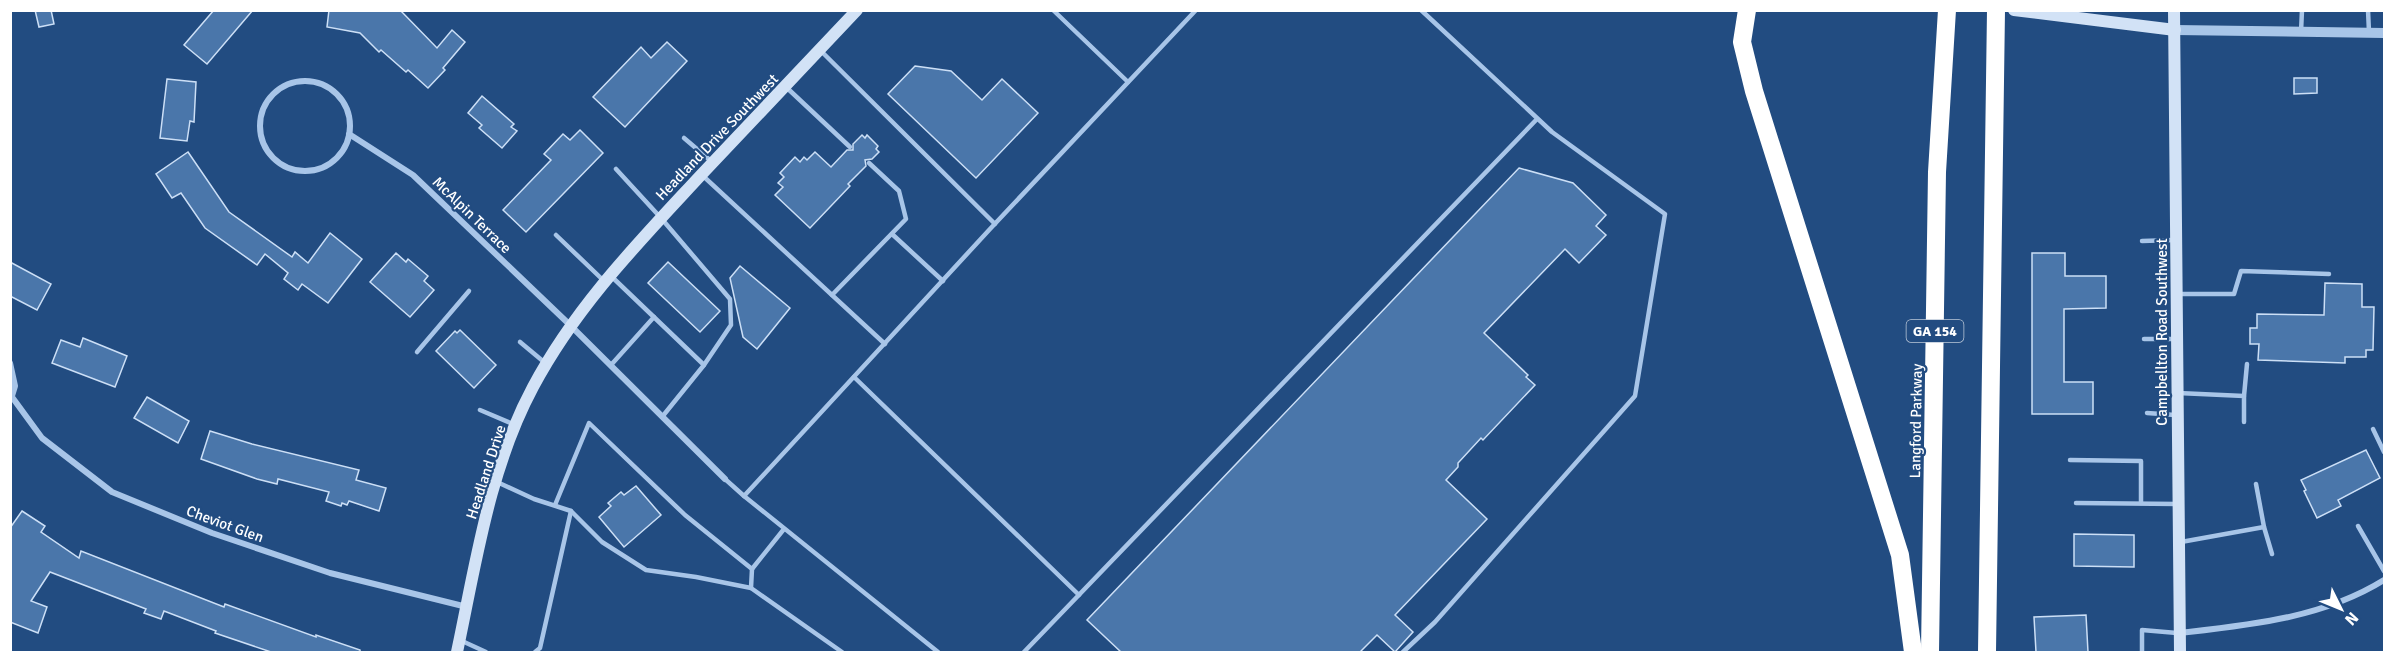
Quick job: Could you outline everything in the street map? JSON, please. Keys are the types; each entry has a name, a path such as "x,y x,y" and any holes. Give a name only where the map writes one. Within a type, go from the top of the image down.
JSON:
{"highway":[{"path":"1747,10 1742,42 1754,91 1900,555 1913,652"},
{"name":"Langford Parkway","path":"1930,652 1937,172 1947,10"},
{"path":"1987,652 1996,10"}],"main road":[{"name":"Headland Drive Southwest","path":"605,280 857,10"},
{"path":"2014,10 2175,30"},
{"name":"Campbellton Road Southwest","path":"2174,10 2180,652"},
{"name":"Headland Drive","path":"459,646 486,514 505,450 532,388 546,364 570,324 605,280"}],"street":[{"path":"2175,30 2385,33"},
{"path":"313,81 324,84 342,100 348,110 349,134 345,145 330,163 308,171 296,170 275,160 267,151 259,129 260,117 270,96 279,88 290,82 313,81"},
{"name":"McAlpin Terrace","path":"349,134 413,175 570,324 725,479"},
{"name":"Cheviot Glen","path":"10,363 15,386 11,399 42,438 112,492 212,533 330,573 467,607"},
{"path":"2180,633 2267,623 2322,608 2385,580"}],"lane":[{"path":"1053,10 1128,82"},
{"path":"744,496 1196,10"},
{"path":"1403,652 1434,622 1635,396 1665,214 1537,118 1421,10"},
{"path":"2301,32 2302,10"},
{"path":"2368,10 2369,33"},
{"path":"820,50 995,224"},
{"path":"785,87 850,147"},
{"path":"1024,652 1537,118"},
{"path":"684,138 713,163"},
{"path":"832,295 906,219 899,191 868,163"},
{"path":"616,170 661,218 730,299 731,325 704,365 662,417"},
{"path":"702,175 885,344"},
{"path":"892,234 942,281"},
{"path":"556,235 605,280 654,317 704,365"},
{"path":"2142,241 2176,240"},
{"path":"2177,294 2234,294 2241,271 2330,274"},
{"path":"417,352 469,291"},
{"path":"610,365 654,317"},
{"path":"2144,339 2177,339"},
{"path":"520,342 546,364"},
{"path":"2244,422 2247,364"},
{"path":"855,377 1079,595"},
{"path":"2178,393 2244,396"},
{"path":"480,410 516,425"},
{"path":"2146,413 2178,415"},
{"path":"555,506 589,423 685,515 752,569"},
{"path":"2373,429 2385,452"},
{"path":"2070,460 2141,461 2141,503"},
{"path":"725,479 938,652"},
{"path":"496,481 571,511 602,542 645,570 751,588 842,652"},
{"path":"2256,484 2272,554"},
{"path":"2076,503 2178,504"},
{"path":"534,652 540,648 571,511"},
{"path":"2358,526 2385,571"},
{"path":"2179,542 2264,527"},
{"path":"751,588 752,569 784,529"},
{"path":"2142,652 2142,630 2180,633"},
{"path":"459,646 486,652"},
{"path":"1030,647 1035,652"}],"building":[{"path":"35,10 51,10 54,24 39,27"},
{"path":"214,10 253,10 207,64 184,45"},
{"path":"329,10 400,10 437,48 452,30 465,42 443,68 445,70 428,88 381,50 379,52 360,33 327,27"},
{"path":"667,42 687,61 625,127 593,97 641,47 651,58"},
{"path":"915,66 951,71 982,100 1002,79 1038,113 976,178 888,94"},
{"path":"2294,78 2317,78 2317,93 2294,94"},
{"path":"167,79 196,82 194,122 190,121 187,141 160,138"},
{"path":"482,96 514,124 511,127 517,131 502,148 479,128 482,125 468,113"},
{"path":"580,130 603,153 526,232 503,210 551,160 544,154 563,134 570,140"},
{"path":"862,135 865,138 867,135 878,146 876,149 879,152 872,159 865,160 866,166 848,184 850,186 810,228 775,195 783,187 778,183 784,177 780,173 795,157 800,162 804,157 807,160 815,152 831,167 847,150 853,150 853,144"},
{"path":"188,152 229,212 292,257 295,252 308,263 330,233 362,259 328,303 302,284 298,290 284,279 288,273 265,254 257,265 205,228 181,193 172,198 156,174"},
{"path":"1519,168 1573,183 1606,215 1596,226 1606,235 1579,263 1565,249 1484,333 1528,375 1526,377 1535,385 1483,440 1481,438 1446,480 1487,519 1395,615 1413,632 1395,652 1377,635 1360,652 1121,652 1087,620"},
{"path":"396,253 406,262 408,259 428,276 424,281 434,290 410,317 370,282"},
{"path":"2032,253 2065,253 2065,276 2106,276 2106,308 2064,309 2064,382 2093,382 2093,414 2032,414"},
{"path":"10,262 51,284 37,310 10,296"},
{"path":"668,262 720,311 700,332 648,283"},
{"path":"740,266 790,308 757,349 743,337 730,278"},
{"path":"2325,283 2362,284 2362,307 2374,307 2373,350 2366,350 2366,357 2345,357 2345,363 2258,360 2259,344 2250,344 2250,328 2257,328 2257,314 2324,315"},
{"path":"460,330 496,365 474,388 436,351 455,331 457,333"},
{"path":"83,338 127,356 115,387 52,363 61,340 80,347"},
{"path":"147,397 189,421 178,443 134,418"},
{"path":"210,431 252,444 359,470 356,480 386,488 379,511 349,501 347,505 342,503 341,506 326,501 329,492 278,479 277,484 257,479 201,459"},
{"path":"2366,450 2380,478 2338,500 2341,506 2317,518 2301,480"},
{"path":"636,486 661,515 624,547 599,517 611,506 608,503 621,492 624,495"},
{"path":"22,511 45,526 41,532 79,558 81,551 224,607 225,604 316,637 316,635 360,650 360,652 271,652 215,633 216,631 164,611 161,619 144,613 146,609 50,572 31,601 47,607 38,633 10,622 10,528"},
{"path":"2074,534 2134,535 2134,567 2074,566"},
{"path":"2086,615 2088,652 2036,652 2034,617"}]}
